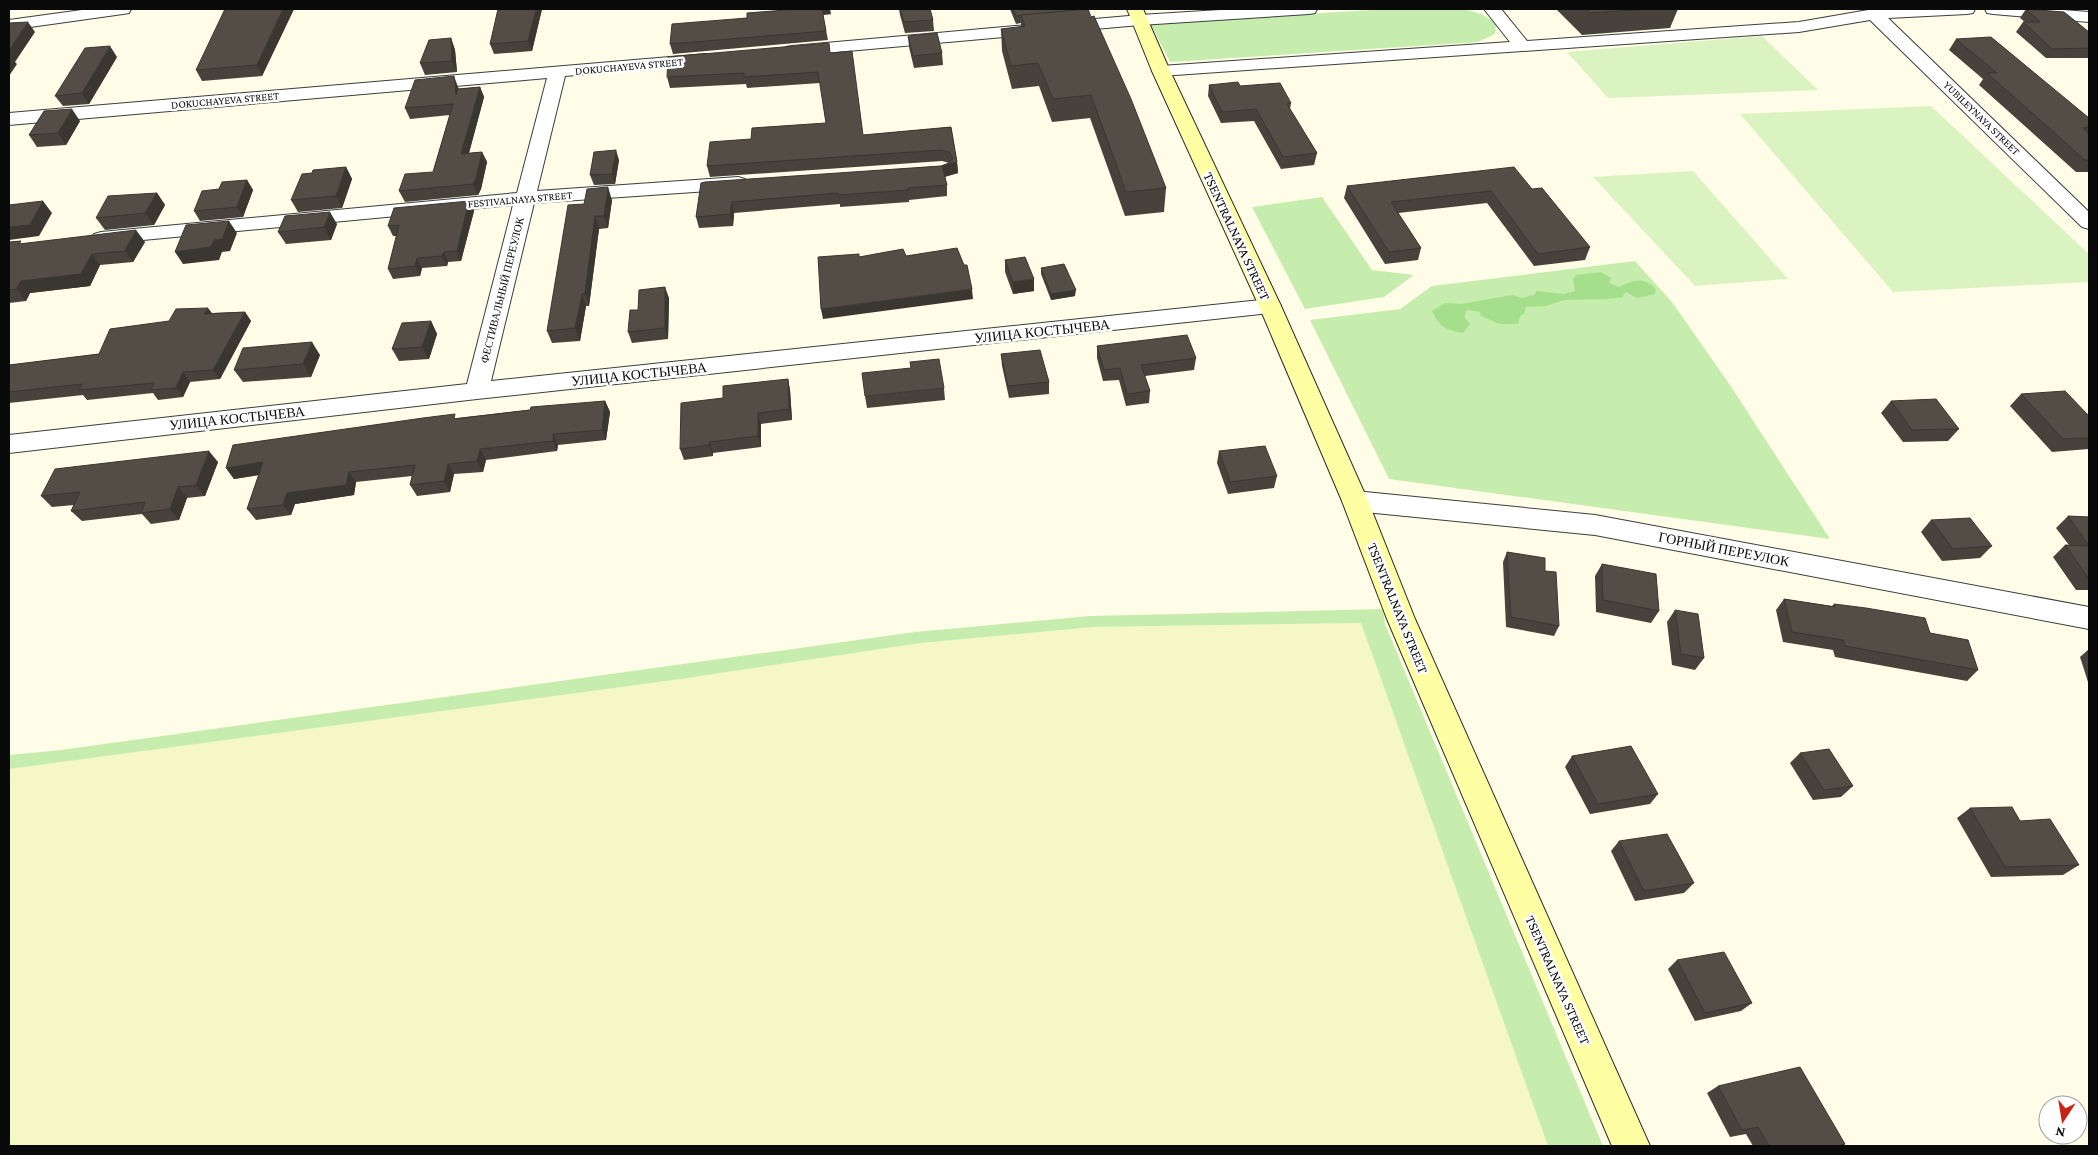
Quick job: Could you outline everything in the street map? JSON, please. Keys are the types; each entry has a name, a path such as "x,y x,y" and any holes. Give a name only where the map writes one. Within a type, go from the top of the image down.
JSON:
{"street":[{"path":"9,25 123,9"},
{"path":"774,53 1137,14 1309,9"},
{"path":"1492,9 1522,45"},
{"path":"1784,9 1799,27"},
{"path":"1161,71 1799,27 1874,14 1967,9"},
{"path":"1993,9 2089,17"},
{"name":"TSENTRALNAYA STREET","path":"1137,14 1161,71 1270,306 1355,501 1401,619 1631,1146"},
{"name":"YUBILEYNAYA STREET","path":"1874,14 2089,223"},
{"name":"DOKUCHAYEVA STREET","path":"9,119 725,57"},
{"name":"ФЕСТИВАЛЬНЫЙ ПЕРЕУЛОК","path":"477,391 557,72"},
{"name":"FESTIVALNAYA STREET","path":"80,240 524,198 753,182"},
{"name":"УЛИЦА КОСТЫЧЕВА","path":"9,444 477,391 1270,306"},
{"name":"ГОРНЫЙ ПЕРЕУЛОК","path":"1355,501 1595,525 2089,618"}],"green space":[{"path":"1431,7 1473,12 1485,16 1496,24 1495,34 1478,42 1170,62 1150,23"},
{"path":"1762,36 1818,90 1608,98 1567,52"},
{"path":"1931,106 2089,254 2089,282 1893,292 1740,114"},
{"path":"1693,171 1788,279 1695,286 1593,177"},
{"path":"1322,197 1372,270 1414,275 1384,297 1305,309 1252,207"},
{"path":"1635,261 1672,302 1730,385 1830,539 1389,479 1310,320 1400,309 1432,286"},
{"path":"1601,272 1611,278 1609,283 1619,287 1638,280 1647,282 1656,289 1655,294 1637,298 1626,292 1622,297 1609,299 1564,300 1546,306 1526,307 1524,314 1520,316 1518,324 1500,324 1481,316 1480,312 1467,310 1464,317 1470,324 1463,333 1444,327 1432,311 1445,303 1461,304 1512,295 1522,298 1534,295 1537,291 1564,294 1575,291 1573,279 1576,275"},
{"path":"1383,609 1385,624 1603,1146 1548,1146 1361,623 1093,627 921,643 681,679 9,769 9,755 61,750 915,632 1090,616"},
{"path":"1361,623 1548,1146 9,1146 9,769 681,679 921,643 1093,627"}],"building":[{"path":"225,9 283,9 257,65 196,70"},
{"path":"498,9 536,9 528,41 490,44"},
{"path":"786,9 822,9 826,31 670,44 672,24 747,18 747,13"},
{"path":"900,9 930,9 933,20 904,22"},
{"path":"1013,9 1081,9 1081,10 1016,16"},
{"path":"1088,9 1091,17 1094,16 1131,99 1166,188 1126,192 1091,95 1053,99 1038,63 1011,66 1001,29 1025,26 1021,15"},
{"path":"1585,9 1647,9 1590,13"},
{"path":"2026,9 2064,12 2089,32 2089,48 2052,49 2023,22 2040,22"},
{"path":"28,22 9,50 9,23"},
{"path":"937,33 942,53 913,56 908,36"},
{"path":"1991,37 2089,118 2089,127 2083,128 2089,134 2089,160 2085,160 1987,73 1997,73 1956,39"},
{"path":"451,38 452,61 420,63 429,40"},
{"path":"829,43 830,53 852,51 863,135 951,127 957,162 942,166 947,185 908,188 908,190 838,195 838,193 732,202 730,214 696,217 701,183 705,182 941,166 949,163 953,158 949,152 941,150 707,166 710,142 751,139 752,128 826,123 818,72 744,77 744,73 667,77 668,57"},
{"path":"110,46 82,93 55,96 85,48"},
{"path":"454,76 456,95 458,89 480,87 461,154 482,152 476,178 473,184 399,191 405,174 433,172 453,104 405,108 415,80"},
{"path":"1238,82 1240,86 1280,83 1291,103 1287,104 1317,153 1283,157 1256,109 1222,112 1209,85"},
{"path":"72,109 58,133 29,135 44,111"},
{"path":"616,150 612,174 590,175 594,152"},
{"path":"346,167 336,196 291,200 302,174 312,173 313,170"},
{"path":"1514,167 1532,189 1542,188 1590,247 1538,254 1491,191 1391,202 1421,248 1389,252 1347,186"},
{"path":"247,180 237,207 194,211 202,191 219,189 222,182"},
{"path":"608,187 604,216 595,216 585,293 582,294 575,328 547,331 568,205 584,204 587,189"},
{"path":"157,193 145,213 96,218 108,196"},
{"path":"43,201 30,225 9,227 9,205"},
{"path":"469,201 457,251 444,252 442,256 417,258 415,266 388,269 399,225 388,226 394,208"},
{"path":"330,212 324,227 278,232 285,216"},
{"path":"229,221 222,239 214,240 211,247 175,252 186,225"},
{"path":"136,230 125,251 92,254 81,274 21,281 16,289 9,290 9,242 21,241 19,244"},
{"path":"957,248 964,265 967,265 972,289 821,309 818,257 859,254 859,257 903,249 906,256"},
{"path":"1025,257 1034,279 1013,282 1005,260"},
{"path":"1064,264 1076,290 1051,294 1041,268"},
{"path":"665,287 665,328 628,332 630,310 638,310 639,290"},
{"path":"208,308 204,314 245,312 213,370 183,372 176,388 150,390 154,383 79,390 82,384 9,392 9,365 99,354 110,329 169,321 176,309"},
{"path":"431,321 422,347 392,349 402,323"},
{"path":"1187,335 1196,358 1141,365 1150,391 1127,394 1120,368 1104,370 1097,346"},
{"path":"312,342 303,364 234,370 243,348"},
{"path":"1040,350 1049,382 1008,386 1001,354"},
{"path":"939,359 944,388 865,396 862,373 911,368 910,362"},
{"path":"788,379 789,409 758,413 758,436 709,442 709,445 680,449 681,403 723,398 723,386"},
{"path":"2065,391 2089,416 2089,438 2063,439 2021,394"},
{"path":"1936,399 1959,429 1912,430 1891,401"},
{"path":"605,401 602,430 553,434 553,441 480,449 477,461 448,464 444,481 410,485 415,465 349,472 346,485 287,493 283,505 247,509 263,462 226,468 233,445 455,414 454,419 530,410 531,407"},
{"path":"1265,446 1277,476 1230,482 1219,451"},
{"path":"209,451 196,485 178,487 170,509 141,513 145,502 71,511 80,492 41,496 55,469"},
{"path":"2068,516 2089,517 2089,546"},
{"path":"1970,518 1992,546 1953,549 1931,520"},
{"path":"2065,545 2089,546 2089,579"},
{"path":"1507,552 1545,558 1545,571 1556,572 1559,626 1511,617"},
{"path":"1602,564 1656,574 1659,611 1603,600"},
{"path":"1784,599 1835,607 1834,604 1866,608 1925,618 1930,633 1968,640 1978,670 1845,646 1843,640 1792,632"},
{"path":"1675,610 1698,614 1704,658 1681,654"},
{"path":"1631,746 1658,794 1598,804 1572,756"},
{"path":"1829,749 1853,786 1824,790 1800,753"},
{"path":"2012,807 2020,821 2050,819 2079,865 2005,867 1970,808"},
{"path":"1667,834 1694,883 1644,891 1619,841"},
{"path":"1724,952 1752,1003 1705,1013 1677,960"},
{"path":"1800,1067 1845,1144 1838,1146 1769,1146 1758,1127 1742,1130 1718,1086"}]}
